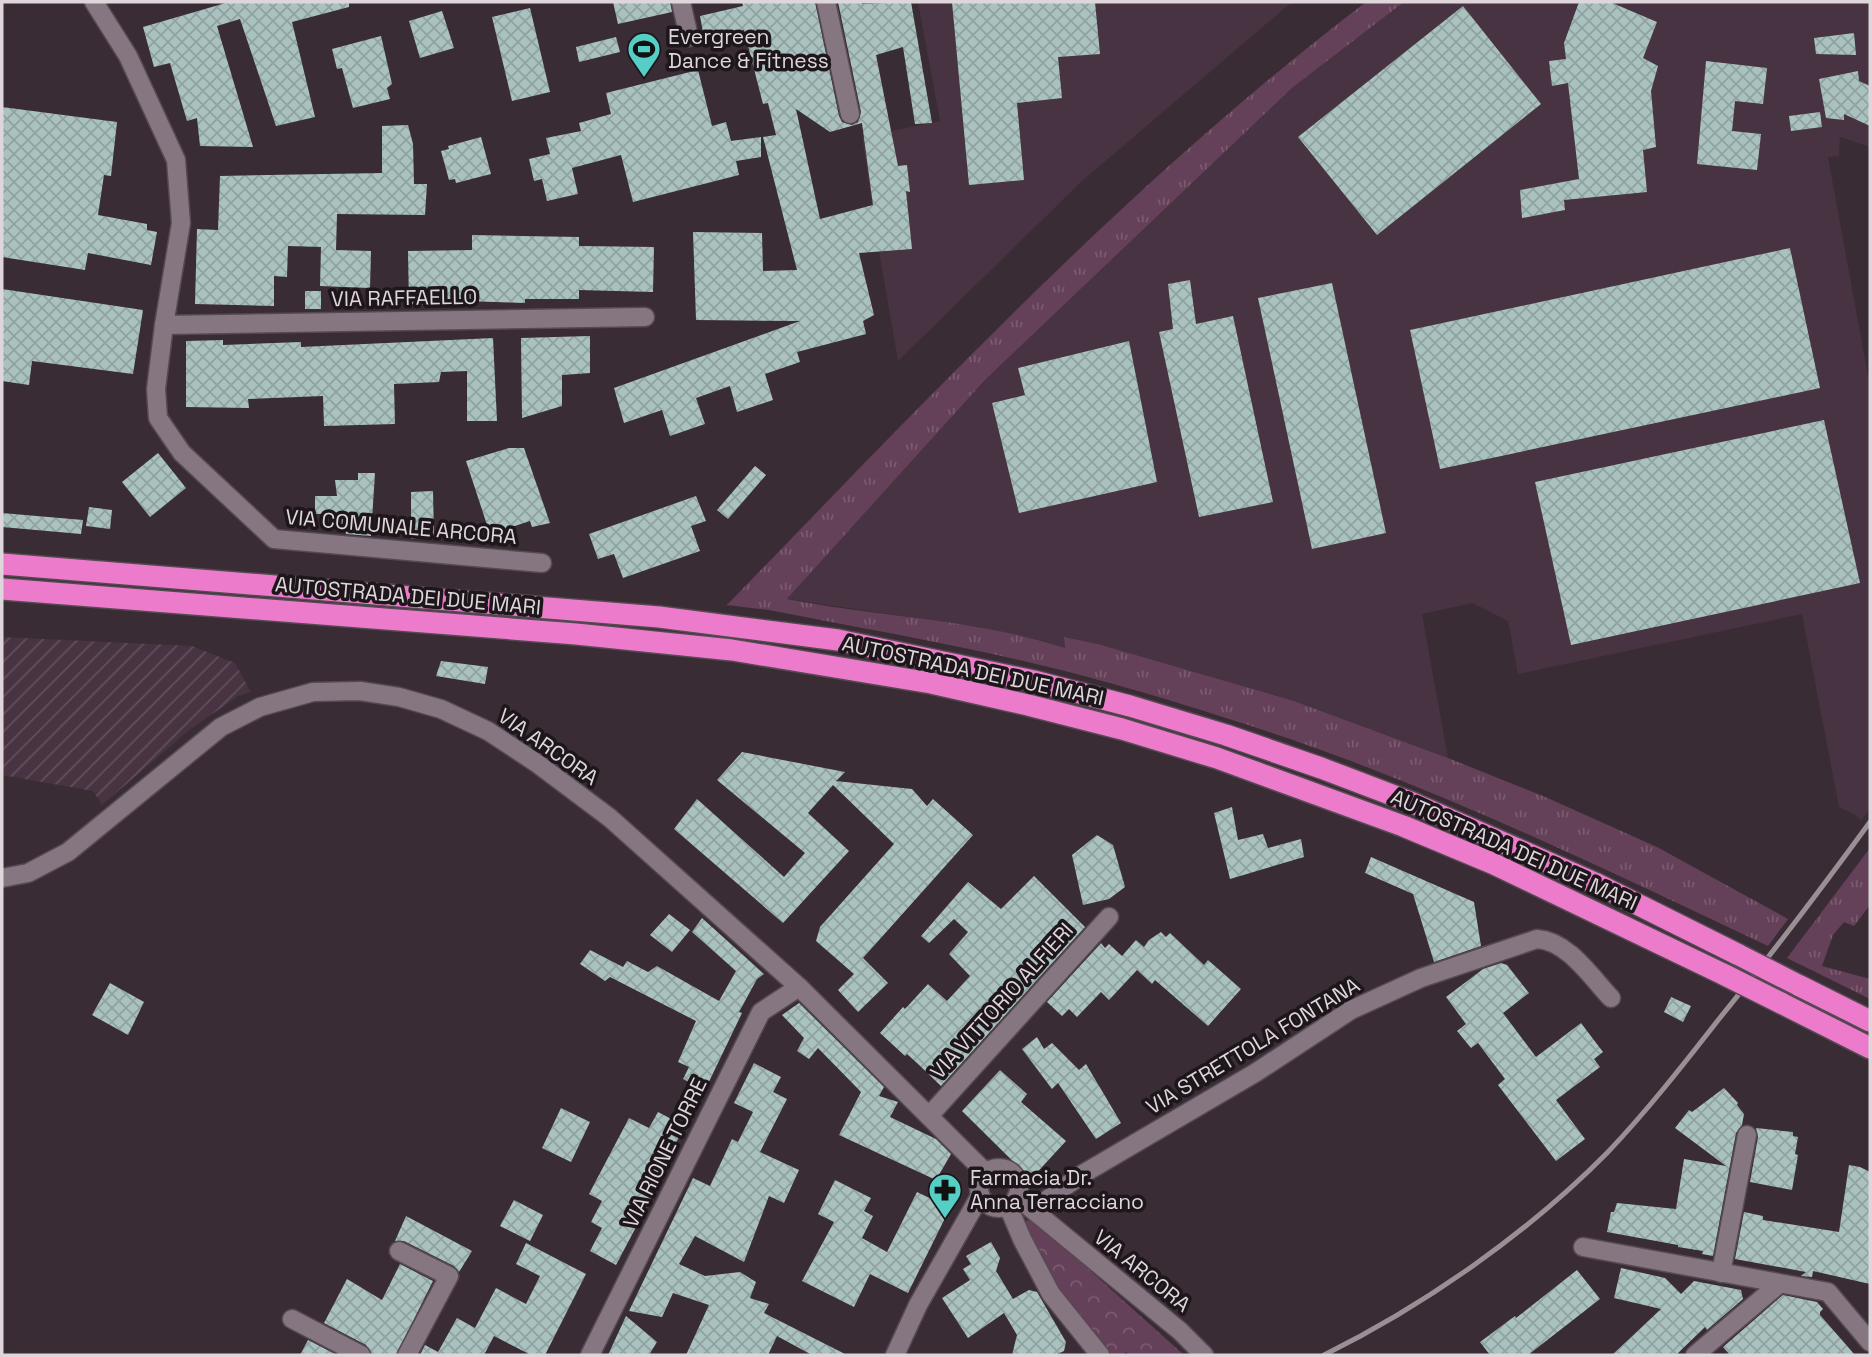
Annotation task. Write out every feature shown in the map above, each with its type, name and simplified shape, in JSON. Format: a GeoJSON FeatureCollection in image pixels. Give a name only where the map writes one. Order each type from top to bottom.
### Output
{"type":"FeatureCollection","features":[{"type":"Feature","properties":{"kind":"highway","name":"AUTOSTRADA DEI DUE MARI"},"geometry":{"type":"LineString","coordinates":[[2,564],[659,617],[838,640],[1034,681],[1226,735],[1390,794],[1595,883],[1870,1021]]}},
{"type":"Feature","properties":{"kind":"highway","name":"AUTOSTRADA DEI DUE MARI"},"geometry":{"type":"LineString","coordinates":[[2,589],[641,639],[732,650],[907,678],[1016,702],[1122,729],[1217,758],[1404,826],[1494,864],[1870,1048]]}},
{"type":"Feature","properties":{"kind":"street","name":"VIA COMUNALE ARCORA"},"geometry":{"type":"LineString","coordinates":[[94,2],[128,56],[176,160],[181,223],[156,390],[158,418],[182,453],[274,540],[542,563]]}},
{"type":"Feature","properties":{"kind":"street"},"geometry":{"type":"LineString","coordinates":[[681,2],[689,37]]}},
{"type":"Feature","properties":{"kind":"street"},"geometry":{"type":"LineString","coordinates":[[826,2],[850,114]]}},
{"type":"Feature","properties":{"kind":"street","name":"VIA RAFFAELLO"},"geometry":{"type":"LineString","coordinates":[[164,325],[645,317]]}},
{"type":"Feature","properties":{"kind":"street","name":"VIA ARCORA"},"geometry":{"type":"LineString","coordinates":[[2,878],[28,873],[68,852],[220,727],[260,707],[313,692],[360,691],[399,697],[441,709],[488,730],[610,818],[799,986],[986,1173],[999,1168],[1011,1172],[1019,1184],[1013,1201],[1002,1208],[989,1206],[980,1196]]}},
{"type":"Feature","properties":{"kind":"street","name":"VIA VITTORIO ALFIERI"},"geometry":{"type":"LineString","coordinates":[[929,1116],[1109,917]]}},
{"type":"Feature","properties":{"kind":"street","name":"VIA STRETTOLA FONTANA"},"geometry":{"type":"LineString","coordinates":[[1033,1210],[1081,1175],[1255,1073],[1351,1010],[1420,978],[1537,939],[1547,940],[1558,944],[1568,953],[1611,998]]}},
{"type":"Feature","properties":{"kind":"street","name":"VIA RIONE TORRE"},"geometry":{"type":"LineString","coordinates":[[590,1355],[761,1012],[799,986]]}},
{"type":"Feature","properties":{"kind":"street"},"geometry":{"type":"LineString","coordinates":[[1721,1273],[1747,1135]]}},
{"type":"Feature","properties":{"kind":"street"},"geometry":{"type":"LineString","coordinates":[[895,1355],[918,1305],[980,1196],[979,1184],[986,1173]]}},
{"type":"Feature","properties":{"kind":"street"},"geometry":{"type":"LineString","coordinates":[[1013,1201],[1022,1238],[1051,1294],[1100,1355]]}},
{"type":"Feature","properties":{"kind":"street","name":"VIA ARCORA"},"geometry":{"type":"LineString","coordinates":[[1013,1201],[1033,1210],[1180,1331],[1204,1355]]}},
{"type":"Feature","properties":{"kind":"street"},"geometry":{"type":"LineString","coordinates":[[1583,1247],[1828,1292],[1870,1342]]}},
{"type":"Feature","properties":{"kind":"street"},"geometry":{"type":"LineString","coordinates":[[400,1251],[450,1276],[407,1355]]}},
{"type":"Feature","properties":{"kind":"street"},"geometry":{"type":"LineString","coordinates":[[1695,1355],[1779,1284]]}},
{"type":"Feature","properties":{"kind":"street"},"geometry":{"type":"LineString","coordinates":[[292,1318],[361,1355]]}},
{"type":"Feature","properties":{"kind":"shaded area"},"geometry":{"type":"Polygon","coordinates":[[[918,2],[1292,2],[1082,181],[898,361],[862,137],[940,121],[918,2]]]}},
{"type":"Feature","properties":{"kind":"shaded area"},"geometry":{"type":"Polygon","coordinates":[[[1404,2],[1870,2],[1870,147],[1840,137],[1839,156],[1828,157],[1870,387],[1870,808],[1861,821],[1839,807],[1802,614],[1518,674],[1508,621],[1473,603],[1422,614],[1448,758],[1294,701],[1098,644],[1064,637],[1065,648],[1044,641],[949,623],[787,599],[985,380],[1292,88],[1404,2]]]}},
{"type":"Feature","properties":{"kind":"shaded area"},"geometry":{"type":"Polygon","coordinates":[[[2,637],[192,646],[235,663],[251,692],[238,696],[188,731],[102,805],[93,791],[2,775],[2,637]]]}},
{"type":"Feature","properties":{"kind":"green space"},"geometry":{"type":"Polygon","coordinates":[[[1366,2],[1404,2],[1292,88],[985,380],[787,599],[962,624],[1065,648],[1064,637],[1098,644],[1294,701],[1543,796],[1657,847],[1788,919],[1768,946],[1435,794],[1299,742],[1229,719],[1112,683],[1006,657],[769,610],[727,605],[957,369],[1115,215],[1280,70],[1366,2]]]}},
{"type":"Feature","properties":{"kind":"green space"},"geometry":{"type":"Polygon","coordinates":[[[1870,848],[1870,905],[1854,926],[1844,922],[1833,935],[1822,966],[1870,979],[1870,999],[1787,958],[1870,848]]]}},
{"type":"Feature","properties":{"kind":"green space"},"geometry":{"type":"Polygon","coordinates":[[[1035,1217],[1064,1247],[1184,1355],[1130,1355],[1126,1352],[1123,1355],[1106,1355],[1059,1293],[1025,1227],[1026,1221],[1035,1217]]]}},
{"type":"Feature","properties":{"kind":"building"},"geometry":{"type":"Polygon","coordinates":[[[229,2],[349,2],[349,7],[292,22],[315,117],[276,126],[240,19],[217,26],[253,147],[200,146],[197,118],[187,121],[170,63],[154,67],[143,27],[229,2]]]}},
{"type":"Feature","properties":{"kind":"building"},"geometry":{"type":"Polygon","coordinates":[[[613,2],[670,2],[672,12],[618,24],[613,2]]]}},
{"type":"Feature","properties":{"kind":"building"},"geometry":{"type":"Polygon","coordinates":[[[742,2],[815,2],[839,116],[842,122],[852,125],[858,122],[861,112],[838,2],[911,2],[932,123],[915,124],[903,47],[876,55],[898,166],[907,165],[910,192],[906,191],[912,249],[859,253],[874,315],[863,321],[866,334],[797,352],[800,362],[765,374],[773,400],[737,412],[730,386],[696,398],[705,424],[670,436],[662,410],[624,423],[614,388],[800,321],[696,320],[693,232],[762,233],[763,271],[797,270],[763,137],[776,135],[768,103],[763,104],[744,30],[714,37],[713,30],[703,32],[700,16],[743,6],[742,2]],[[796,109],[820,219],[873,205],[862,123],[830,132],[796,109]]]}},
{"type":"Feature","properties":{"kind":"building"},"geometry":{"type":"Polygon","coordinates":[[[952,2],[1095,2],[1100,54],[1058,57],[1062,98],[1017,103],[1024,180],[969,185],[952,2]]]}},
{"type":"Feature","properties":{"kind":"building"},"geometry":{"type":"Polygon","coordinates":[[[1579,2],[1610,2],[1657,22],[1643,58],[1658,66],[1651,91],[1656,147],[1643,150],[1647,192],[1564,200],[1565,210],[1522,218],[1520,190],[1579,179],[1568,83],[1552,86],[1549,61],[1566,59],[1564,43],[1579,2]]]}},
{"type":"Feature","properties":{"kind":"building"},"geometry":{"type":"Polygon","coordinates":[[[1463,6],[1541,104],[1377,235],[1298,137],[1463,6]]]}},
{"type":"Feature","properties":{"kind":"building"},"geometry":{"type":"Polygon","coordinates":[[[530,8],[550,92],[512,101],[492,17],[530,8]]]}},
{"type":"Feature","properties":{"kind":"building"},"geometry":{"type":"Polygon","coordinates":[[[442,11],[454,48],[420,58],[409,21],[442,11]]]}},
{"type":"Feature","properties":{"kind":"building"},"geometry":{"type":"Polygon","coordinates":[[[1854,33],[1856,55],[1816,54],[1814,38],[1854,33]]]}},
{"type":"Feature","properties":{"kind":"building"},"geometry":{"type":"Polygon","coordinates":[[[381,36],[392,84],[387,88],[390,99],[353,108],[342,68],[337,69],[332,49],[381,36]]]}},
{"type":"Feature","properties":{"kind":"building"},"geometry":{"type":"Polygon","coordinates":[[[616,37],[620,52],[579,62],[576,47],[616,37]]]}},
{"type":"Feature","properties":{"kind":"building"},"geometry":{"type":"Polygon","coordinates":[[[1706,61],[1767,68],[1763,104],[1735,101],[1732,131],[1761,134],[1757,170],[1697,164],[1706,61]]]}},
{"type":"Feature","properties":{"kind":"building"},"geometry":{"type":"Polygon","coordinates":[[[698,70],[712,126],[726,122],[731,141],[761,137],[761,157],[736,161],[739,175],[633,202],[621,155],[572,168],[578,194],[547,201],[542,179],[534,181],[529,159],[550,154],[546,138],[581,131],[579,123],[611,114],[606,93],[698,70]]]}},
{"type":"Feature","properties":{"kind":"building"},"geometry":{"type":"Polygon","coordinates":[[[1858,71],[1859,81],[1870,86],[1870,126],[1844,114],[1844,120],[1826,118],[1819,79],[1858,71]]]}},
{"type":"Feature","properties":{"kind":"building"},"geometry":{"type":"Polygon","coordinates":[[[2,107],[117,122],[111,176],[104,175],[98,215],[147,224],[147,230],[157,232],[151,265],[88,253],[85,270],[2,257],[2,107]]]}},
{"type":"Feature","properties":{"kind":"building"},"geometry":{"type":"Polygon","coordinates":[[[1820,112],[1822,127],[1791,131],[1789,116],[1820,112]]]}},
{"type":"Feature","properties":{"kind":"building"},"geometry":{"type":"Polygon","coordinates":[[[408,125],[413,144],[414,184],[427,184],[425,215],[337,214],[336,250],[371,251],[370,288],[320,286],[321,247],[288,246],[287,277],[274,276],[274,306],[195,304],[197,229],[218,230],[220,176],[382,173],[382,126],[408,125]]]}},
{"type":"Feature","properties":{"kind":"building"},"geometry":{"type":"Polygon","coordinates":[[[481,137],[491,174],[456,183],[455,179],[449,180],[441,151],[449,149],[448,146],[481,137]]]}},
{"type":"Feature","properties":{"kind":"building"},"geometry":{"type":"Polygon","coordinates":[[[472,235],[579,237],[579,246],[654,247],[653,292],[579,290],[579,299],[525,299],[525,303],[464,301],[464,307],[409,304],[408,251],[472,250],[472,235]]]}},
{"type":"Feature","properties":{"kind":"building"},"geometry":{"type":"Polygon","coordinates":[[[1790,248],[1820,388],[1440,469],[1410,330],[1790,248]]]}},
{"type":"Feature","properties":{"kind":"building"},"geometry":{"type":"Polygon","coordinates":[[[1190,280],[1196,324],[1233,316],[1273,502],[1199,517],[1159,332],[1173,329],[1168,284],[1190,280]]]}},
{"type":"Feature","properties":{"kind":"building"},"geometry":{"type":"Polygon","coordinates":[[[1332,283],[1386,533],[1312,549],[1258,298],[1332,283]]]}},
{"type":"Feature","properties":{"kind":"building"},"geometry":{"type":"Polygon","coordinates":[[[2,289],[143,310],[133,374],[32,361],[29,385],[2,381],[2,289]]]}},
{"type":"Feature","properties":{"kind":"building"},"geometry":{"type":"Polygon","coordinates":[[[305,291],[321,291],[321,309],[305,309],[305,291]]]}},
{"type":"Feature","properties":{"kind":"building"},"geometry":{"type":"Polygon","coordinates":[[[590,336],[590,373],[562,375],[562,406],[522,418],[521,338],[590,336]]]}},
{"type":"Feature","properties":{"kind":"building"},"geometry":{"type":"Polygon","coordinates":[[[493,338],[497,421],[467,421],[467,371],[441,372],[439,382],[394,384],[395,424],[324,426],[323,396],[248,399],[249,408],[186,407],[186,341],[223,340],[223,345],[301,342],[301,347],[493,338]]]}},
{"type":"Feature","properties":{"kind":"building"},"geometry":{"type":"Polygon","coordinates":[[[1129,341],[1157,482],[1019,513],[992,403],[1025,395],[1018,368],[1129,341]]]}},
{"type":"Feature","properties":{"kind":"building"},"geometry":{"type":"Polygon","coordinates":[[[1824,420],[1860,583],[1571,645],[1535,482],[1824,420]]]}},
{"type":"Feature","properties":{"kind":"building"},"geometry":{"type":"Polygon","coordinates":[[[509,448],[524,448],[550,523],[532,527],[530,521],[490,534],[466,461],[509,448]]]}},
{"type":"Feature","properties":{"kind":"building"},"geometry":{"type":"Polygon","coordinates":[[[158,453],[186,488],[150,517],[122,482],[158,453]]]}},
{"type":"Feature","properties":{"kind":"building"},"geometry":{"type":"Polygon","coordinates":[[[755,466],[766,475],[728,519],[717,510],[755,466]]]}},
{"type":"Feature","properties":{"kind":"building"},"geometry":{"type":"Polygon","coordinates":[[[358,473],[375,473],[371,536],[346,534],[345,527],[336,527],[337,514],[315,514],[315,496],[337,496],[335,480],[358,480],[358,473]]]}},
{"type":"Feature","properties":{"kind":"building"},"geometry":{"type":"Polygon","coordinates":[[[433,491],[434,537],[411,539],[411,492],[433,491]]]}},
{"type":"Feature","properties":{"kind":"building"},"geometry":{"type":"Polygon","coordinates":[[[696,496],[706,521],[691,526],[700,551],[623,578],[614,554],[598,559],[589,534],[696,496]]]}},
{"type":"Feature","properties":{"kind":"building"},"geometry":{"type":"Polygon","coordinates":[[[89,507],[112,510],[110,529],[86,526],[89,507]]]}},
{"type":"Feature","properties":{"kind":"building"},"geometry":{"type":"Polygon","coordinates":[[[2,513],[83,520],[81,534],[2,527],[2,513]]]}},
{"type":"Feature","properties":{"kind":"building"},"geometry":{"type":"Polygon","coordinates":[[[441,661],[488,667],[485,684],[436,676],[441,661]]]}},
{"type":"Feature","properties":{"kind":"building"},"geometry":{"type":"Polygon","coordinates":[[[742,752],[845,772],[836,781],[912,789],[927,806],[933,799],[973,835],[863,958],[888,983],[858,1012],[838,990],[854,974],[816,941],[820,927],[894,844],[833,785],[808,813],[849,851],[783,923],[674,829],[697,799],[784,877],[805,853],[717,780],[742,752]]]}},
{"type":"Feature","properties":{"kind":"building"},"geometry":{"type":"Polygon","coordinates":[[[1232,807],[1238,840],[1263,834],[1268,848],[1301,839],[1304,857],[1230,879],[1214,813],[1232,807]]]}},
{"type":"Feature","properties":{"kind":"building"},"geometry":{"type":"Polygon","coordinates":[[[1097,835],[1113,845],[1125,887],[1109,899],[1083,905],[1072,855],[1097,835]]]}},
{"type":"Feature","properties":{"kind":"building"},"geometry":{"type":"Polygon","coordinates":[[[1371,857],[1474,902],[1481,946],[1434,962],[1413,894],[1365,873],[1371,857]]]}},
{"type":"Feature","properties":{"kind":"building"},"geometry":{"type":"Polygon","coordinates":[[[1034,876],[1085,927],[941,1086],[880,1033],[928,984],[947,1001],[970,976],[949,954],[968,932],[954,919],[929,943],[921,936],[968,882],[1001,909],[1034,876]]]}},
{"type":"Feature","properties":{"kind":"building"},"geometry":{"type":"Polygon","coordinates":[[[669,914],[690,930],[672,952],[650,935],[669,914]]]}},
{"type":"Feature","properties":{"kind":"building"},"geometry":{"type":"Polygon","coordinates":[[[702,918],[764,974],[757,979],[739,1012],[742,1013],[705,1090],[683,1079],[689,1067],[678,1062],[696,1021],[610,977],[605,981],[580,964],[590,950],[623,967],[627,961],[648,972],[657,966],[719,1001],[736,971],[692,932],[702,918]]]}},
{"type":"Feature","properties":{"kind":"building"},"geometry":{"type":"Polygon","coordinates":[[[1161,932],[1166,937],[1170,933],[1204,965],[1208,960],[1241,989],[1208,1026],[1155,980],[1152,984],[1137,970],[1109,1000],[1101,992],[1077,1017],[1069,1009],[1062,1016],[1047,1002],[1101,943],[1105,948],[1109,944],[1122,956],[1136,940],[1144,947],[1161,932]]]}},
{"type":"Feature","properties":{"kind":"building"},"geometry":{"type":"Polygon","coordinates":[[[1501,963],[1507,965],[1529,993],[1503,1013],[1536,1057],[1581,1023],[1603,1052],[1594,1059],[1600,1067],[1556,1100],[1585,1139],[1556,1161],[1498,1085],[1505,1079],[1478,1043],[1471,1048],[1457,1031],[1466,1024],[1446,997],[1483,969],[1501,963]]]}},
{"type":"Feature","properties":{"kind":"building"},"geometry":{"type":"Polygon","coordinates":[[[110,983],[144,1002],[128,1035],[92,1015],[110,983]]]}},
{"type":"Feature","properties":{"kind":"building"},"geometry":{"type":"Polygon","coordinates":[[[1671,997],[1691,1006],[1683,1022],[1664,1012],[1671,997]]]}},
{"type":"Feature","properties":{"kind":"building"},"geometry":{"type":"Polygon","coordinates":[[[799,1003],[884,1087],[879,1096],[898,1102],[890,1117],[936,1139],[951,1154],[936,1180],[839,1135],[861,1092],[818,1048],[809,1059],[797,1051],[804,1038],[782,1015],[799,1003]]]}},
{"type":"Feature","properties":{"kind":"building"},"geometry":{"type":"Polygon","coordinates":[[[1037,1037],[1044,1049],[1052,1043],[1079,1070],[1086,1064],[1121,1123],[1096,1139],[1058,1083],[1052,1089],[1022,1049],[1037,1037]]]}},
{"type":"Feature","properties":{"kind":"building"},"geometry":{"type":"Polygon","coordinates":[[[754,1063],[781,1077],[773,1092],[787,1099],[760,1152],[799,1170],[784,1203],[769,1196],[744,1262],[695,1236],[679,1264],[705,1276],[740,1272],[756,1282],[750,1298],[769,1304],[764,1313],[847,1355],[812,1355],[777,1336],[768,1355],[686,1355],[709,1305],[673,1293],[662,1317],[629,1311],[693,1178],[710,1186],[732,1139],[738,1142],[753,1112],[734,1103],[754,1063]]]}},
{"type":"Feature","properties":{"kind":"building"},"geometry":{"type":"Polygon","coordinates":[[[1000,1070],[1027,1094],[1021,1102],[1066,1141],[1031,1179],[962,1111],[1000,1070]]]}},
{"type":"Feature","properties":{"kind":"building"},"geometry":{"type":"Polygon","coordinates":[[[1724,1088],[1744,1114],[1742,1125],[1736,1133],[1713,1256],[1678,1245],[1607,1232],[1611,1212],[1614,1212],[1617,1203],[1676,1209],[1684,1159],[1726,1166],[1675,1128],[1689,1110],[1692,1112],[1724,1088]]]}},
{"type":"Feature","properties":{"kind":"building"},"geometry":{"type":"Polygon","coordinates":[[[561,1108],[590,1122],[571,1162],[542,1148],[561,1108]]]}},
{"type":"Feature","properties":{"kind":"building"},"geometry":{"type":"Polygon","coordinates":[[[658,1112],[685,1126],[650,1191],[654,1193],[616,1265],[590,1251],[602,1228],[591,1222],[602,1201],[589,1194],[629,1118],[649,1128],[658,1112]]]}},
{"type":"Feature","properties":{"kind":"building"},"geometry":{"type":"Polygon","coordinates":[[[1756,1128],[1793,1132],[1793,1136],[1798,1137],[1792,1190],[1750,1182],[1758,1137],[1756,1128]]]}},
{"type":"Feature","properties":{"kind":"building"},"geometry":{"type":"Polygon","coordinates":[[[1849,1165],[1870,1172],[1870,1284],[1813,1271],[1812,1277],[1801,1276],[1806,1272],[1735,1259],[1744,1212],[1763,1216],[1763,1220],[1839,1232],[1849,1165]]]}},
{"type":"Feature","properties":{"kind":"building"},"geometry":{"type":"Polygon","coordinates":[[[835,1180],[871,1198],[864,1211],[873,1216],[862,1238],[887,1252],[917,1192],[950,1208],[908,1293],[870,1274],[854,1307],[802,1281],[834,1222],[818,1214],[835,1180]]]}},
{"type":"Feature","properties":{"kind":"building"},"geometry":{"type":"Polygon","coordinates":[[[514,1200],[543,1215],[530,1241],[500,1226],[514,1200]]]}},
{"type":"Feature","properties":{"kind":"building"},"geometry":{"type":"Polygon","coordinates":[[[406,1216],[472,1251],[459,1272],[454,1266],[404,1241],[395,1241],[406,1216]]]}},
{"type":"Feature","properties":{"kind":"building"},"geometry":{"type":"Polygon","coordinates":[[[991,1242],[1000,1258],[996,1271],[1013,1299],[1029,1290],[1037,1292],[1066,1342],[1064,1351],[1055,1355],[1012,1355],[1017,1335],[1004,1313],[968,1338],[942,1298],[970,1280],[963,1269],[971,1264],[966,1256],[991,1242]]]}},
{"type":"Feature","properties":{"kind":"building"},"geometry":{"type":"Polygon","coordinates":[[[526,1243],[586,1274],[545,1355],[531,1355],[494,1336],[484,1355],[420,1355],[425,1345],[438,1352],[457,1318],[475,1328],[496,1288],[526,1304],[540,1276],[516,1264],[526,1243]]]}},
{"type":"Feature","properties":{"kind":"building"},"geometry":{"type":"Polygon","coordinates":[[[400,1264],[433,1281],[396,1355],[372,1355],[366,1345],[324,1323],[347,1279],[382,1300],[400,1264]]]}},
{"type":"Feature","properties":{"kind":"building"},"geometry":{"type":"Polygon","coordinates":[[[1621,1268],[1665,1278],[1681,1294],[1694,1281],[1741,1290],[1743,1299],[1707,1330],[1705,1327],[1676,1355],[1612,1355],[1661,1309],[1614,1298],[1621,1268]]]}},
{"type":"Feature","properties":{"kind":"building"},"geometry":{"type":"Polygon","coordinates":[[[1577,1270],[1600,1299],[1528,1355],[1490,1355],[1480,1342],[1515,1316],[1516,1318],[1577,1270]]]}},
{"type":"Feature","properties":{"kind":"building"},"geometry":{"type":"Polygon","coordinates":[[[1783,1295],[1817,1302],[1823,1309],[1820,1315],[1855,1355],[1730,1355],[1723,1347],[1783,1295]]]}},
{"type":"Feature","properties":{"kind":"building"},"geometry":{"type":"Polygon","coordinates":[[[626,1316],[657,1342],[649,1355],[608,1355],[626,1316]]]}},
{"type":"Feature","properties":{"kind":"building"},"geometry":{"type":"Polygon","coordinates":[[[308,1340],[337,1355],[300,1355],[308,1340]]]}},
{"type":"Feature","properties":{"kind":"railway"},"geometry":{"type":"LineString","coordinates":[[1324,1355],[1400,1314],[1474,1265],[1544,1211],[1607,1153],[1692,1053],[1796,922],[1870,822]]}},
{"type":"Feature","properties":{"kind":"place","name":"Evergreen Dance & Fitness"},"geometry":{"type":"Point","coordinates":[644,79]}},
{"type":"Feature","properties":{"kind":"place","name":"Farmacia Dr. Anna Terracciano"},"geometry":{"type":"Point","coordinates":[945,1220]}}]}
